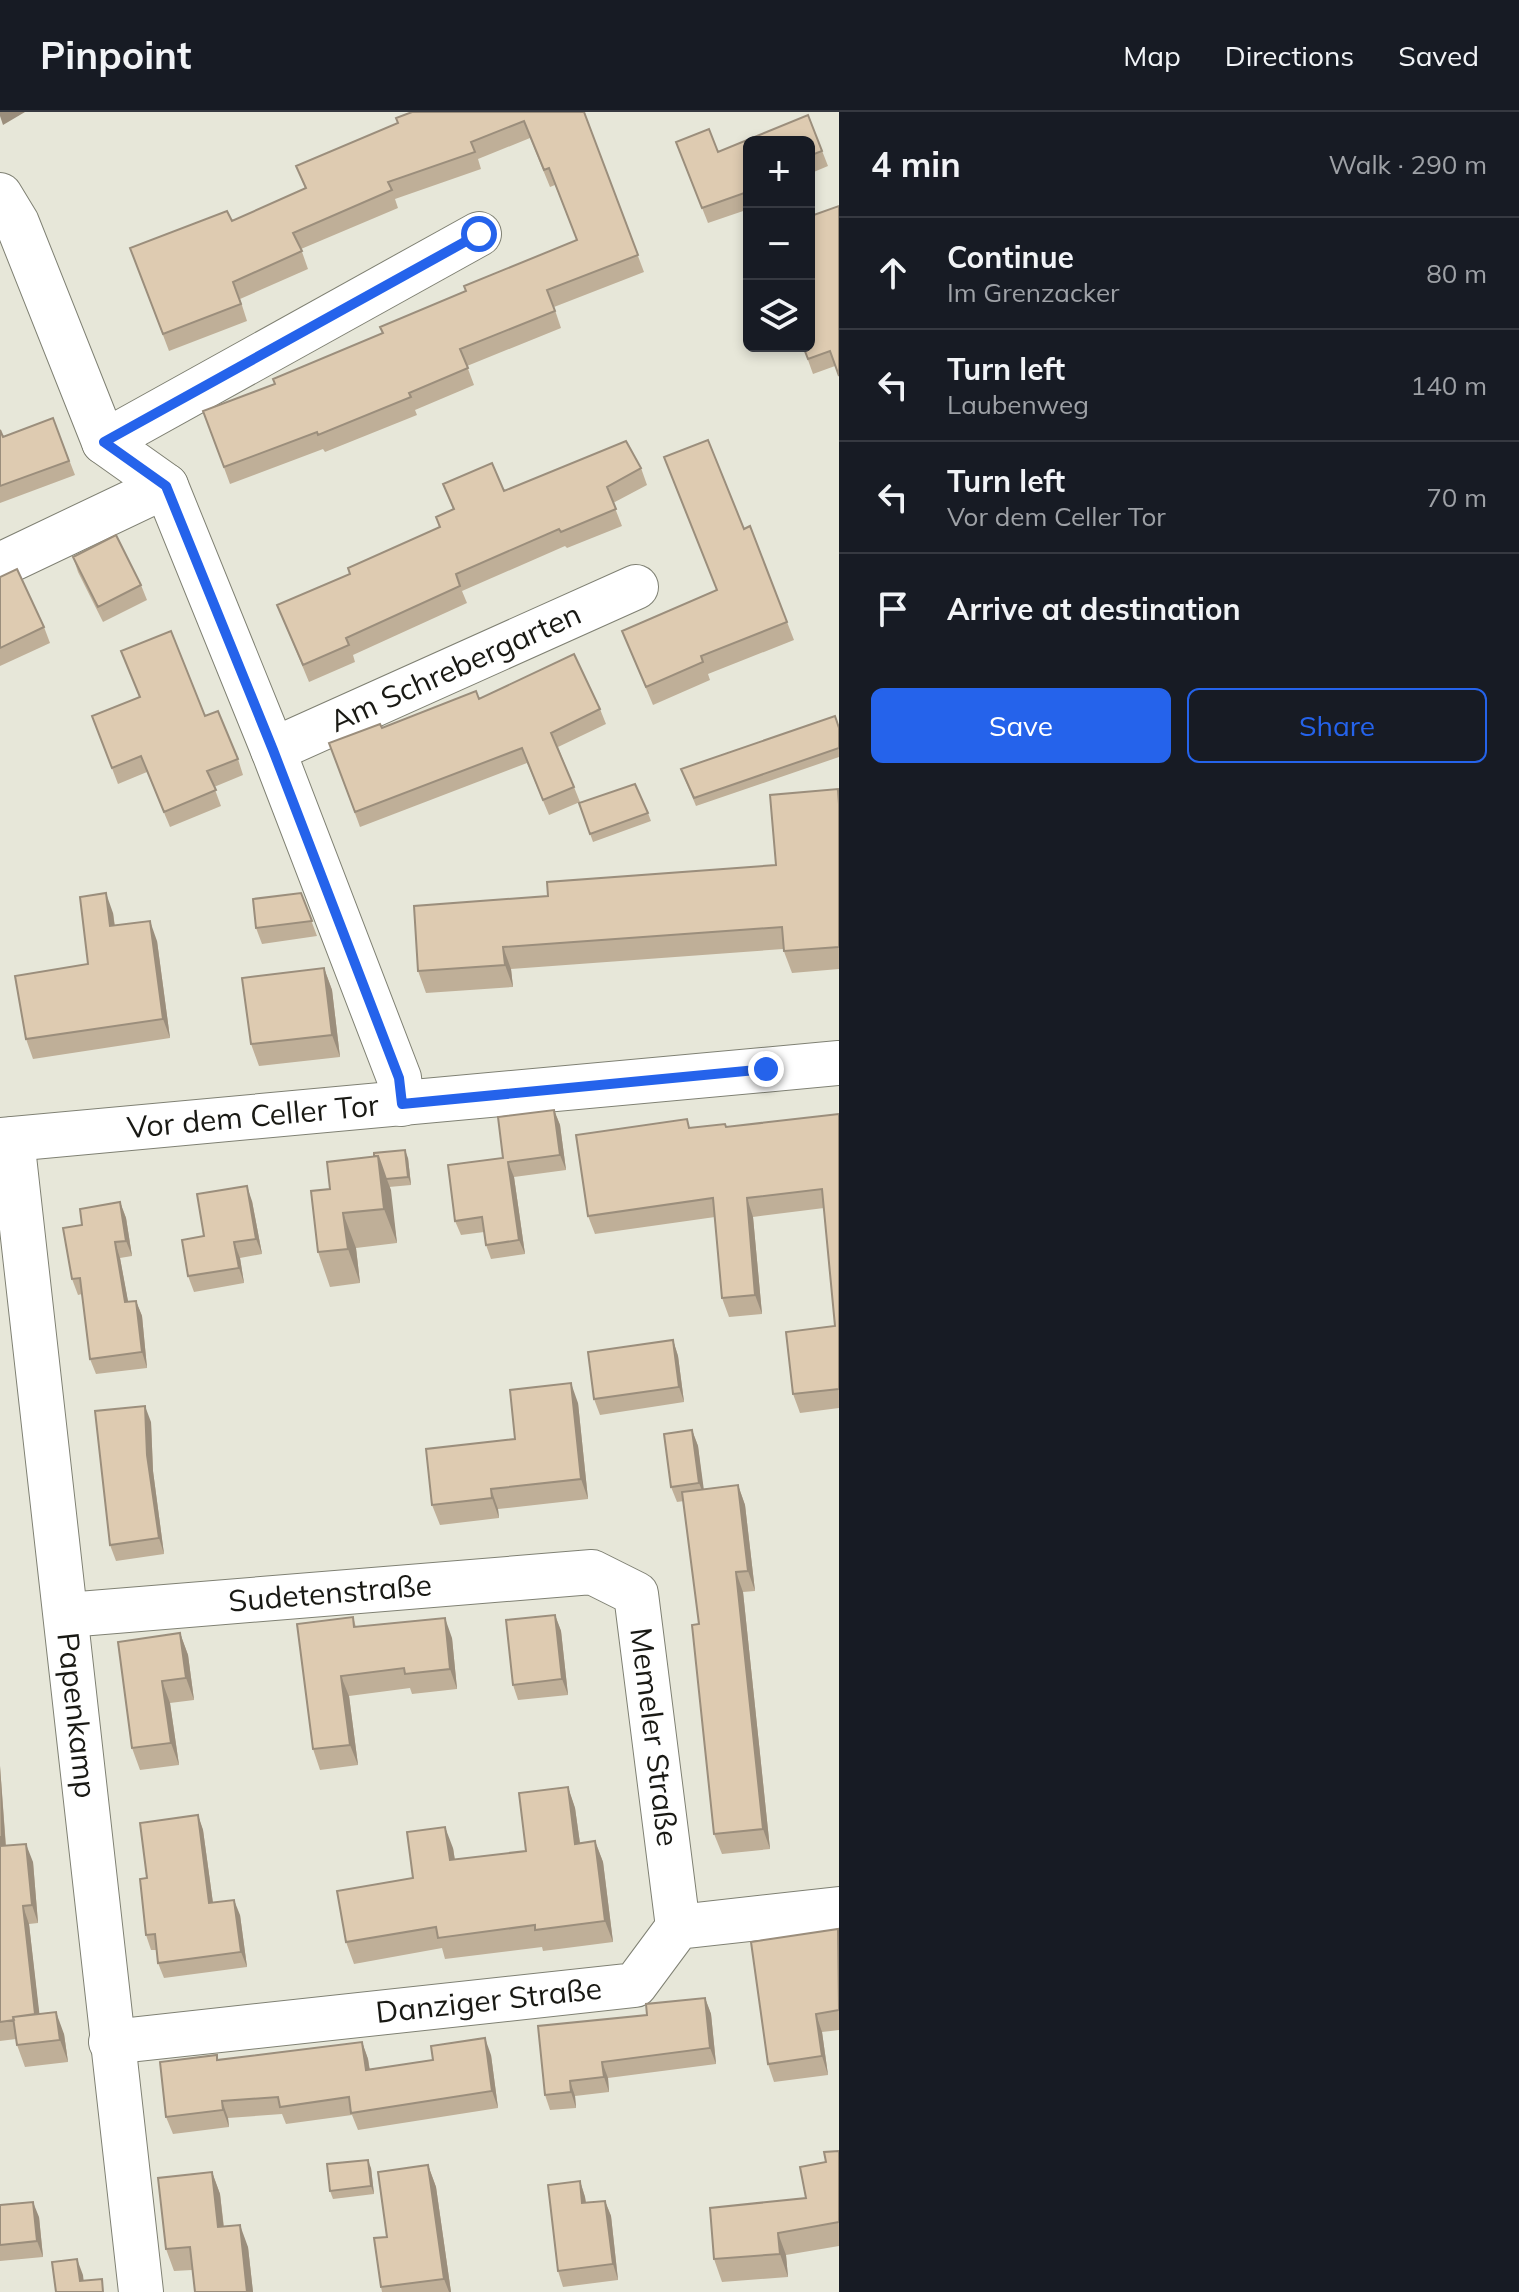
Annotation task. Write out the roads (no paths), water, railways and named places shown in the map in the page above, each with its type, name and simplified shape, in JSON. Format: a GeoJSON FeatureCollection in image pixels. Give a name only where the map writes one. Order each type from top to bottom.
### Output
{"type":"FeatureCollection","features":[{"type":"Feature","properties":{"kind":"street"},"geometry":{"type":"LineString","coordinates":[[0,195],[17,223],[104,442],[166,486],[273,750],[399,1078],[402,1104]]}},
{"type":"Feature","properties":{"kind":"street"},"geometry":{"type":"LineString","coordinates":[[104,442],[479,234]]}},
{"type":"Feature","properties":{"kind":"street"},"geometry":{"type":"LineString","coordinates":[[0,565],[166,486]]}},
{"type":"Feature","properties":{"kind":"street","name":"Am Schrebergarten"},"geometry":{"type":"LineString","coordinates":[[273,750],[636,587]]}},
{"type":"Feature","properties":{"kind":"street","name":"Vor dem Celler Tor"},"geometry":{"type":"LineString","coordinates":[[6,1140],[839,1063]]}},
{"type":"Feature","properties":{"kind":"street","name":"Papenkamp"},"geometry":{"type":"LineString","coordinates":[[6,1140],[67,1615],[111,2042],[141,2292]]}},
{"type":"Feature","properties":{"kind":"street","name":"Sudetenstraße"},"geometry":{"type":"LineString","coordinates":[[67,1615],[592,1572]]}},
{"type":"Feature","properties":{"kind":"street","name":"Memeler Straße"},"geometry":{"type":"LineString","coordinates":[[592,1572],[636,1594],[678,1927]]}},
{"type":"Feature","properties":{"kind":"street"},"geometry":{"type":"LineString","coordinates":[[678,1927],[839,1909]]}},
{"type":"Feature","properties":{"kind":"street","name":"Danziger Straße"},"geometry":{"type":"LineString","coordinates":[[111,2042],[635,1985],[678,1927]]}}]}
